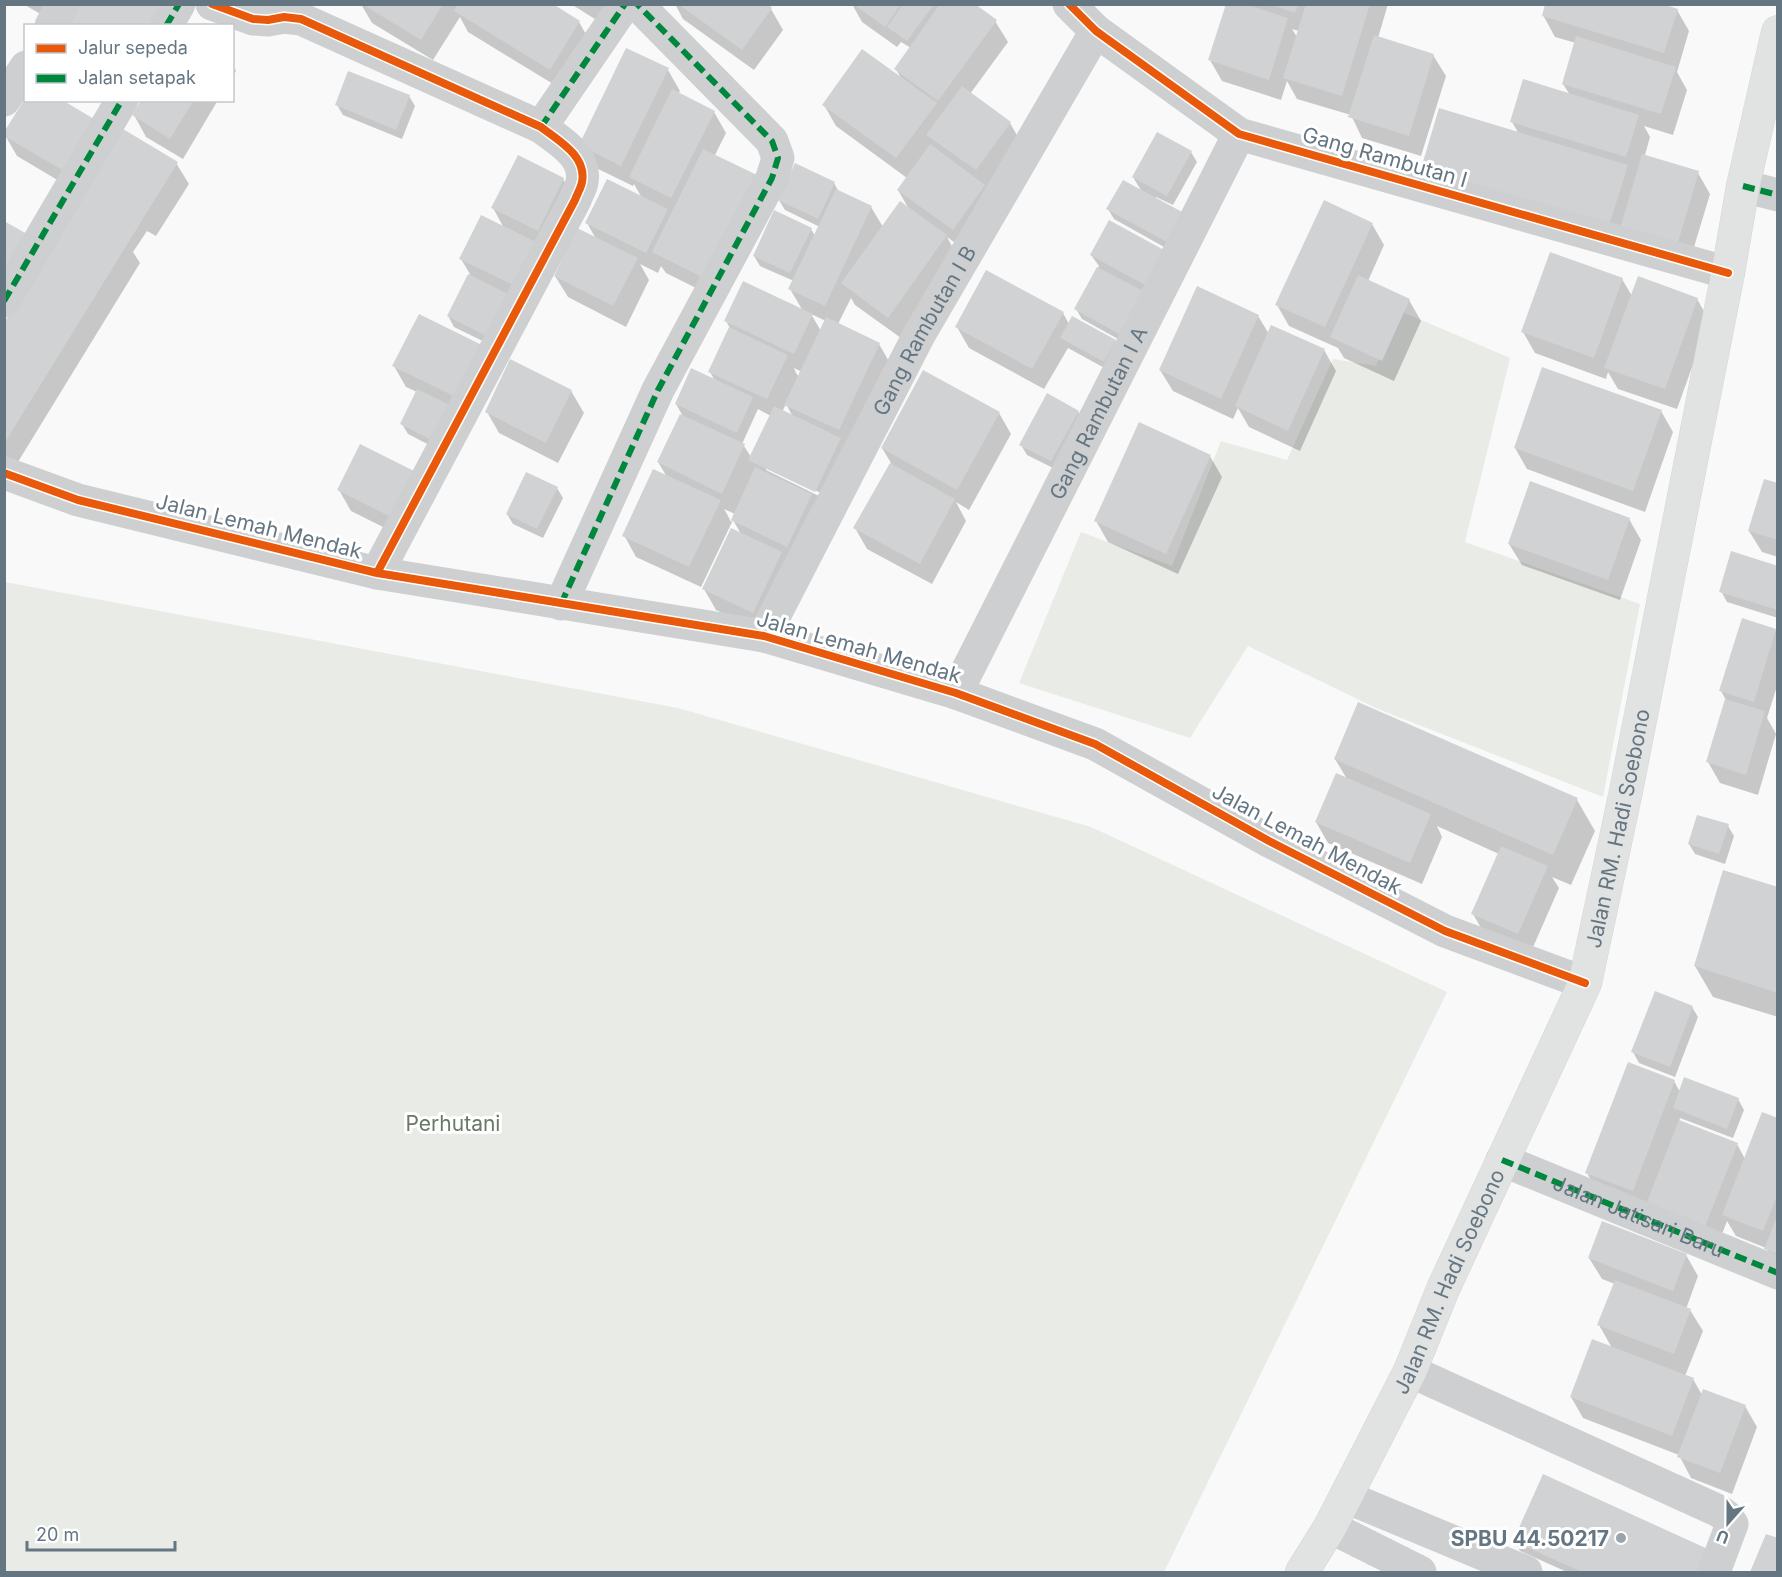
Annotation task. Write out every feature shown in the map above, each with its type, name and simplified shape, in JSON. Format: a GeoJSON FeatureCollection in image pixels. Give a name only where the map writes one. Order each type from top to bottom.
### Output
{"type":"FeatureCollection","features":[{"type":"Feature","properties":{"kind":"main road","name":"Jalan RM. Hadi Soebono"},"geometry":{"type":"LineString","coordinates":[[1302,1572],[1330,1527],[1410,1371],[1443,1289],[1585,983],[1626,791],[1743,186],[1778,32]]}},
{"type":"Feature","properties":{"kind":"street"},"geometry":{"type":"LineString","coordinates":[[52,24],[63,4]]}},
{"type":"Feature","properties":{"kind":"street"},"geometry":{"type":"LineString","coordinates":[[167,24],[179,4]]}},
{"type":"Feature","properties":{"kind":"street"},"geometry":{"type":"LineString","coordinates":[[212,4],[253,19],[268,20],[284,17],[301,19],[541,127],[567,147],[581,162],[582,181],[575,200],[377,573]]}},
{"type":"Feature","properties":{"kind":"street"},"geometry":{"type":"LineString","coordinates":[[541,127],[625,4]]}},
{"type":"Feature","properties":{"kind":"street"},"geometry":{"type":"LineString","coordinates":[[561,604],[658,390],[772,178],[778,158],[772,141],[637,4]]}},
{"type":"Feature","properties":{"kind":"street","name":"Gang Rambutan I"},"geometry":{"type":"LineString","coordinates":[[1069,4],[1096,31],[1239,134],[1728,273]]}},
{"type":"Feature","properties":{"kind":"street","name":"Gang Rambutan I B"},"geometry":{"type":"LineString","coordinates":[[764,636],[919,335],[1096,31]]}},
{"type":"Feature","properties":{"kind":"street"},"geometry":{"type":"LineString","coordinates":[[4,100],[24,69]]}},
{"type":"Feature","properties":{"kind":"street"},"geometry":{"type":"LineString","coordinates":[[4,301],[117,102]]}},
{"type":"Feature","properties":{"kind":"street","name":"Gang Rambutan I A"},"geometry":{"type":"LineString","coordinates":[[956,693],[1239,134]]}},
{"type":"Feature","properties":{"kind":"street"},"geometry":{"type":"LineString","coordinates":[[1743,186],[1778,195]]}},
{"type":"Feature","properties":{"kind":"street","name":"Jalan Lemah Mendak"},"geometry":{"type":"LineString","coordinates":[[4,473],[78,500],[377,573],[764,636],[956,693],[1095,744],[1269,841],[1445,931],[1585,983]]}},
{"type":"Feature","properties":{"kind":"street","name":"Jalan Jatisari Baru"},"geometry":{"type":"LineString","coordinates":[[1502,1160],[1778,1274]]}},
{"type":"Feature","properties":{"kind":"street"},"geometry":{"type":"LineString","coordinates":[[1410,1371],[1719,1511],[1732,1524],[1714,1572]]}},
{"type":"Feature","properties":{"kind":"street"},"geometry":{"type":"LineString","coordinates":[[1346,1497],[1526,1572]]}},
{"type":"Feature","properties":{"kind":"street"},"geometry":{"type":"LineString","coordinates":[[1330,1527],[1420,1572]]}},
{"type":"Feature","properties":{"kind":"green space"},"geometry":{"type":"Polygon","coordinates":[[[1398,310],[1510,358],[1465,542],[1640,604],[1603,797],[1378,709],[1248,646],[1190,738],[1019,683],[1081,532],[1172,566],[1221,441],[1287,460],[1333,359],[1376,366],[1398,310]]]}},
{"type":"Feature","properties":{"kind":"green space","name":"Perhutani"},"geometry":{"type":"Polygon","coordinates":[[[5,582],[678,708],[1091,827],[1447,992],[1164,1572],[5,1572],[5,582]]]}},
{"type":"Feature","properties":{"kind":"building"},"geometry":{"type":"Polygon","coordinates":[[[79,4],[160,4],[149,24],[68,23],[79,4]]]}},
{"type":"Feature","properties":{"kind":"building"},"geometry":{"type":"Polygon","coordinates":[[[362,4],[443,4],[421,40],[362,4]]]}},
{"type":"Feature","properties":{"kind":"building"},"geometry":{"type":"Polygon","coordinates":[[[458,4],[553,4],[580,21],[550,70],[454,11],[458,4]]]}},
{"type":"Feature","properties":{"kind":"building"},"geometry":{"type":"Polygon","coordinates":[[[678,4],[768,4],[772,8],[742,50],[678,4]]]}},
{"type":"Feature","properties":{"kind":"building"},"geometry":{"type":"Polygon","coordinates":[[[853,4],[901,4],[885,27],[853,4]]]}},
{"type":"Feature","properties":{"kind":"building"},"geometry":{"type":"Polygon","coordinates":[[[903,4],[934,4],[907,41],[887,27],[903,4]]]}},
{"type":"Feature","properties":{"kind":"building"},"geometry":{"type":"Polygon","coordinates":[[[940,4],[975,4],[997,20],[938,101],[894,69],[940,4]]]}},
{"type":"Feature","properties":{"kind":"building"},"geometry":{"type":"Polygon","coordinates":[[[1226,4],[1245,4],[1288,18],[1269,80],[1208,60],[1226,4]]]}},
{"type":"Feature","properties":{"kind":"building"},"geometry":{"type":"Polygon","coordinates":[[[1270,4],[1298,4],[1295,13],[1270,4]]]}},
{"type":"Feature","properties":{"kind":"building"},"geometry":{"type":"Polygon","coordinates":[[[1306,4],[1370,4],[1342,96],[1283,78],[1306,4]]]}},
{"type":"Feature","properties":{"kind":"building"},"geometry":{"type":"Polygon","coordinates":[[[1545,4],[1663,4],[1678,9],[1664,53],[1542,16],[1545,4]]]}},
{"type":"Feature","properties":{"kind":"building"},"geometry":{"type":"Polygon","coordinates":[[[1374,35],[1434,54],[1409,136],[1348,117],[1374,35]]]}},
{"type":"Feature","properties":{"kind":"building"},"geometry":{"type":"Polygon","coordinates":[[[1576,36],[1676,67],[1661,114],[1562,84],[1576,36]]]}},
{"type":"Feature","properties":{"kind":"building"},"geometry":{"type":"Polygon","coordinates":[[[626,48],[669,68],[621,166],[579,145],[626,48]]]}},
{"type":"Feature","properties":{"kind":"building"},"geometry":{"type":"Polygon","coordinates":[[[862,49],[937,103],[896,158],[822,105],[862,49]]]}},
{"type":"Feature","properties":{"kind":"building"},"geometry":{"type":"Polygon","coordinates":[[[348,71],[410,95],[396,130],[335,105],[348,71]]]}},
{"type":"Feature","properties":{"kind":"building"},"geometry":{"type":"Polygon","coordinates":[[[1523,79],[1639,115],[1626,157],[1510,122],[1523,79]]]}},
{"type":"Feature","properties":{"kind":"building"},"geometry":{"type":"Polygon","coordinates":[[[962,86],[1011,122],[976,170],[926,135],[962,86]]]}},
{"type":"Feature","properties":{"kind":"building"},"geometry":{"type":"Polygon","coordinates":[[[672,89],[715,111],[671,198],[629,177],[672,89]]]}},
{"type":"Feature","properties":{"kind":"building"},"geometry":{"type":"Polygon","coordinates":[[[24,100],[24,102],[65,102],[94,119],[64,171],[4,136],[4,132],[24,100]]]}},
{"type":"Feature","properties":{"kind":"building"},"geometry":{"type":"Polygon","coordinates":[[[140,102],[193,102],[170,139],[132,115],[140,102]]]}},
{"type":"Feature","properties":{"kind":"building"},"geometry":{"type":"Polygon","coordinates":[[[1439,108],[1628,165],[1608,229],[1420,172],[1439,108]]]}},
{"type":"Feature","properties":{"kind":"building"},"geometry":{"type":"Polygon","coordinates":[[[123,129],[178,162],[4,444],[4,323],[123,129]]]}},
{"type":"Feature","properties":{"kind":"building"},"geometry":{"type":"Polygon","coordinates":[[[1157,132],[1192,151],[1167,196],[1132,177],[1157,132]]]}},
{"type":"Feature","properties":{"kind":"building"},"geometry":{"type":"Polygon","coordinates":[[[930,144],[985,185],[953,230],[897,190],[930,144]]]}},
{"type":"Feature","properties":{"kind":"building"},"geometry":{"type":"Polygon","coordinates":[[[703,149],[757,175],[706,279],[652,252],[703,149]]]}},
{"type":"Feature","properties":{"kind":"building"},"geometry":{"type":"Polygon","coordinates":[[[1642,154],[1699,171],[1677,246],[1620,229],[1642,154]]]}},
{"type":"Feature","properties":{"kind":"building"},"geometry":{"type":"Polygon","coordinates":[[[518,155],[564,178],[538,231],[491,208],[518,155]]]}},
{"type":"Feature","properties":{"kind":"building"},"geometry":{"type":"Polygon","coordinates":[[[795,163],[835,182],[818,219],[778,200],[795,163]]]}},
{"type":"Feature","properties":{"kind":"building"},"geometry":{"type":"Polygon","coordinates":[[[607,179],[668,209],[646,253],[585,223],[607,179]]]}},
{"type":"Feature","properties":{"kind":"building"},"geometry":{"type":"Polygon","coordinates":[[[1123,180],[1184,213],[1167,242],[1106,209],[1123,180]]]}},
{"type":"Feature","properties":{"kind":"building"},"geometry":{"type":"Polygon","coordinates":[[[836,189],[872,206],[825,306],[788,289],[836,189]]]}},
{"type":"Feature","properties":{"kind":"building"},"geometry":{"type":"Polygon","coordinates":[[[1324,200],[1373,223],[1325,327],[1275,305],[1324,200]]]}},
{"type":"Feature","properties":{"kind":"building"},"geometry":{"type":"Polygon","coordinates":[[[900,201],[947,235],[888,318],[841,283],[900,201]]]}},
{"type":"Feature","properties":{"kind":"building"},"geometry":{"type":"Polygon","coordinates":[[[774,210],[812,228],[790,273],[753,256],[774,210]]]}},
{"type":"Feature","properties":{"kind":"building"},"geometry":{"type":"Polygon","coordinates":[[[481,215],[544,246],[522,289],[459,259],[481,215]]]}},
{"type":"Feature","properties":{"kind":"building"},"geometry":{"type":"Polygon","coordinates":[[[1109,220],[1164,250],[1145,285],[1090,255],[1109,220]]]}},
{"type":"Feature","properties":{"kind":"building"},"geometry":{"type":"Polygon","coordinates":[[[4,221],[27,234],[4,273],[4,221]]]}},
{"type":"Feature","properties":{"kind":"building"},"geometry":{"type":"Polygon","coordinates":[[[577,228],[638,258],[613,306],[554,276],[577,228]]]}},
{"type":"Feature","properties":{"kind":"building"},"geometry":{"type":"Polygon","coordinates":[[[1550,252],[1623,278],[1594,358],[1521,332],[1550,252]]]}},
{"type":"Feature","properties":{"kind":"building"},"geometry":{"type":"Polygon","coordinates":[[[1097,267],[1145,292],[1121,335],[1074,309],[1097,267]]]}},
{"type":"Feature","properties":{"kind":"building"},"geometry":{"type":"Polygon","coordinates":[[[986,270],[1064,312],[1032,369],[955,327],[986,270]]]}},
{"type":"Feature","properties":{"kind":"building"},"geometry":{"type":"Polygon","coordinates":[[[468,274],[516,298],[496,341],[447,316],[468,274]]]}},
{"type":"Feature","properties":{"kind":"building"},"geometry":{"type":"Polygon","coordinates":[[[1358,275],[1410,299],[1382,361],[1330,337],[1358,275]]]}},
{"type":"Feature","properties":{"kind":"building"},"geometry":{"type":"Polygon","coordinates":[[[1638,276],[1698,298],[1665,389],[1604,368],[1638,276]]]}},
{"type":"Feature","properties":{"kind":"building"},"geometry":{"type":"Polygon","coordinates":[[[743,281],[813,314],[794,354],[724,321],[743,281]]]}},
{"type":"Feature","properties":{"kind":"building"},"geometry":{"type":"Polygon","coordinates":[[[1197,286],[1259,315],[1221,399],[1159,370],[1197,286]]]}},
{"type":"Feature","properties":{"kind":"building"},"geometry":{"type":"Polygon","coordinates":[[[419,314],[486,347],[460,399],[392,366],[419,314]]]}},
{"type":"Feature","properties":{"kind":"building"},"geometry":{"type":"Polygon","coordinates":[[[1072,316],[1116,340],[1104,362],[1060,338],[1072,316]]]}},
{"type":"Feature","properties":{"kind":"building"},"geometry":{"type":"Polygon","coordinates":[[[826,317],[880,343],[839,430],[784,405],[826,317]]]}},
{"type":"Feature","properties":{"kind":"building"},"geometry":{"type":"Polygon","coordinates":[[[1271,325],[1325,349],[1288,431],[1235,406],[1271,325]]]}},
{"type":"Feature","properties":{"kind":"building"},"geometry":{"type":"Polygon","coordinates":[[[729,327],[788,355],[767,399],[708,372],[729,327]]]}},
{"type":"Feature","properties":{"kind":"building"},"geometry":{"type":"Polygon","coordinates":[[[510,359],[572,390],[546,443],[485,412],[510,359]]]}},
{"type":"Feature","properties":{"kind":"building"},"geometry":{"type":"Polygon","coordinates":[[[1542,367],[1662,410],[1633,491],[1514,448],[1542,367]]]}},
{"type":"Feature","properties":{"kind":"building"},"geometry":{"type":"Polygon","coordinates":[[[691,368],[753,397],[737,433],[675,404],[691,368]]]}},
{"type":"Feature","properties":{"kind":"building"},"geometry":{"type":"Polygon","coordinates":[[[923,370],[1000,412],[957,490],[881,448],[923,370]]]}},
{"type":"Feature","properties":{"kind":"building"},"geometry":{"type":"Polygon","coordinates":[[[417,389],[452,406],[435,442],[400,424],[417,389]]]}},
{"type":"Feature","properties":{"kind":"building"},"geometry":{"type":"Polygon","coordinates":[[[1047,393],[1079,411],[1051,461],[1019,445],[1047,393]]]}},
{"type":"Feature","properties":{"kind":"building"},"geometry":{"type":"Polygon","coordinates":[[[774,406],[841,438],[815,492],[748,460],[774,406]]]}},
{"type":"Feature","properties":{"kind":"building"},"geometry":{"type":"Polygon","coordinates":[[[680,414],[745,444],[722,494],[657,462],[680,414]]]}},
{"type":"Feature","properties":{"kind":"building"},"geometry":{"type":"Polygon","coordinates":[[[1139,422],[1211,455],[1166,554],[1094,521],[1139,422]]]}},
{"type":"Feature","properties":{"kind":"building"},"geometry":{"type":"Polygon","coordinates":[[[360,444],[414,471],[391,517],[337,490],[360,444]]]}},
{"type":"Feature","properties":{"kind":"building"},"geometry":{"type":"Polygon","coordinates":[[[890,463],[955,499],[920,564],[853,528],[890,463]]]}},
{"type":"Feature","properties":{"kind":"building"},"geometry":{"type":"Polygon","coordinates":[[[755,467],[812,494],[787,547],[731,520],[755,467]]]}},
{"type":"Feature","properties":{"kind":"building"},"geometry":{"type":"Polygon","coordinates":[[[653,469],[721,500],[689,567],[622,536],[653,469]]]}},
{"type":"Feature","properties":{"kind":"building"},"geometry":{"type":"Polygon","coordinates":[[[526,472],[558,487],[537,529],[506,514],[526,472]]]}},
{"type":"Feature","properties":{"kind":"building"},"geometry":{"type":"Polygon","coordinates":[[[1764,479],[1778,483],[1778,540],[1748,531],[1764,479]]]}},
{"type":"Feature","properties":{"kind":"building"},"geometry":{"type":"Polygon","coordinates":[[[1530,481],[1630,518],[1608,580],[1508,544],[1530,481]]]}},
{"type":"Feature","properties":{"kind":"building"},"geometry":{"type":"Polygon","coordinates":[[[731,528],[782,552],[753,613],[702,589],[731,528]]]}},
{"type":"Feature","properties":{"kind":"building"},"geometry":{"type":"Polygon","coordinates":[[[1731,551],[1778,566],[1778,610],[1719,592],[1731,551]]]}},
{"type":"Feature","properties":{"kind":"building"},"geometry":{"type":"Polygon","coordinates":[[[1742,618],[1776,629],[1754,702],[1719,691],[1742,618]]]}},
{"type":"Feature","properties":{"kind":"building"},"geometry":{"type":"Polygon","coordinates":[[[1725,699],[1765,711],[1746,775],[1706,762],[1725,699]]]}},
{"type":"Feature","properties":{"kind":"building"},"geometry":{"type":"Polygon","coordinates":[[[1358,702],[1578,798],[1553,855],[1334,759],[1358,702]]]}},
{"type":"Feature","properties":{"kind":"building"},"geometry":{"type":"Polygon","coordinates":[[[1336,773],[1431,814],[1410,863],[1315,822],[1336,773]]]}},
{"type":"Feature","properties":{"kind":"building"},"geometry":{"type":"Polygon","coordinates":[[[1697,815],[1729,824],[1719,854],[1688,844],[1697,815]]]}},
{"type":"Feature","properties":{"kind":"building"},"geometry":{"type":"Polygon","coordinates":[[[1501,846],[1548,866],[1518,934],[1471,914],[1501,846]]]}},
{"type":"Feature","properties":{"kind":"building"},"geometry":{"type":"Polygon","coordinates":[[[1723,870],[1778,887],[1778,993],[1694,966],[1723,870]]]}},
{"type":"Feature","properties":{"kind":"building"},"geometry":{"type":"Polygon","coordinates":[[[1655,991],[1693,1006],[1670,1067],[1631,1052],[1655,991]]]}},
{"type":"Feature","properties":{"kind":"building"},"geometry":{"type":"Polygon","coordinates":[[[1628,1062],[1675,1080],[1633,1191],[1585,1173],[1628,1062]]]}},
{"type":"Feature","properties":{"kind":"building"},"geometry":{"type":"Polygon","coordinates":[[[1684,1077],[1739,1098],[1727,1129],[1673,1108],[1684,1077]]]}},
{"type":"Feature","properties":{"kind":"building"},"geometry":{"type":"Polygon","coordinates":[[[1762,1112],[1778,1118],[1778,1193],[1763,1231],[1722,1215],[1762,1112]]]}},
{"type":"Feature","properties":{"kind":"building"},"geometry":{"type":"Polygon","coordinates":[[[1679,1120],[1738,1143],[1704,1229],[1645,1207],[1679,1120]]]}},
{"type":"Feature","properties":{"kind":"building"},"geometry":{"type":"Polygon","coordinates":[[[1778,1214],[1778,1254],[1764,1249],[1778,1214]]]}},
{"type":"Feature","properties":{"kind":"building"},"geometry":{"type":"Polygon","coordinates":[[[1602,1221],[1687,1254],[1673,1291],[1588,1258],[1602,1221]]]}},
{"type":"Feature","properties":{"kind":"building"},"geometry":{"type":"Polygon","coordinates":[[[1615,1280],[1691,1309],[1674,1354],[1597,1325],[1615,1280]]]}},
{"type":"Feature","properties":{"kind":"building"},"geometry":{"type":"Polygon","coordinates":[[[1592,1339],[1694,1378],[1672,1436],[1570,1397],[1592,1339]]]}},
{"type":"Feature","properties":{"kind":"building"},"geometry":{"type":"Polygon","coordinates":[[[1703,1389],[1746,1405],[1720,1473],[1677,1457],[1703,1389]]]}},
{"type":"Feature","properties":{"kind":"building"},"geometry":{"type":"Polygon","coordinates":[[[1543,1474],[1710,1550],[1700,1572],[1582,1572],[1513,1541],[1543,1474]]]}},
{"type":"Feature","properties":{"kind":"building"},"geometry":{"type":"Polygon","coordinates":[[[1766,1534],[1778,1538],[1778,1572],[1750,1572],[1766,1534]]]}},
{"type":"Feature","properties":{"kind":"marked path"},"geometry":{"type":"LineString","coordinates":[[167,24],[179,4]]}},
{"type":"Feature","properties":{"kind":"marked path"},"geometry":{"type":"LineString","coordinates":[[541,127],[625,4]]}},
{"type":"Feature","properties":{"kind":"marked path"},"geometry":{"type":"LineString","coordinates":[[561,604],[658,390],[772,178],[778,158],[772,141],[637,4]]}},
{"type":"Feature","properties":{"kind":"marked path"},"geometry":{"type":"LineString","coordinates":[[4,301],[121,102]]}},
{"type":"Feature","properties":{"kind":"marked path"},"geometry":{"type":"LineString","coordinates":[[1743,186],[1778,195]]}},
{"type":"Feature","properties":{"kind":"marked path"},"geometry":{"type":"LineString","coordinates":[[1502,1160],[1778,1273]]}},
{"type":"Feature","properties":{"kind":"cycle path"},"geometry":{"type":"LineString","coordinates":[[212,4],[253,19],[268,20],[284,17],[301,19],[541,127],[570,150],[580,164],[582,182],[575,200],[377,573]]}},
{"type":"Feature","properties":{"kind":"cycle path"},"geometry":{"type":"LineString","coordinates":[[1069,4],[1096,31],[1239,134],[1728,273]]}},
{"type":"Feature","properties":{"kind":"cycle path"},"geometry":{"type":"LineString","coordinates":[[4,473],[78,500],[377,573],[764,636],[956,693],[1095,744],[1269,841],[1445,931],[1585,983]]}},
{"type":"Feature","properties":{"kind":"place","name":"SPBU 44.50217"},"geometry":{"type":"Point","coordinates":[1621,1538]}}]}
